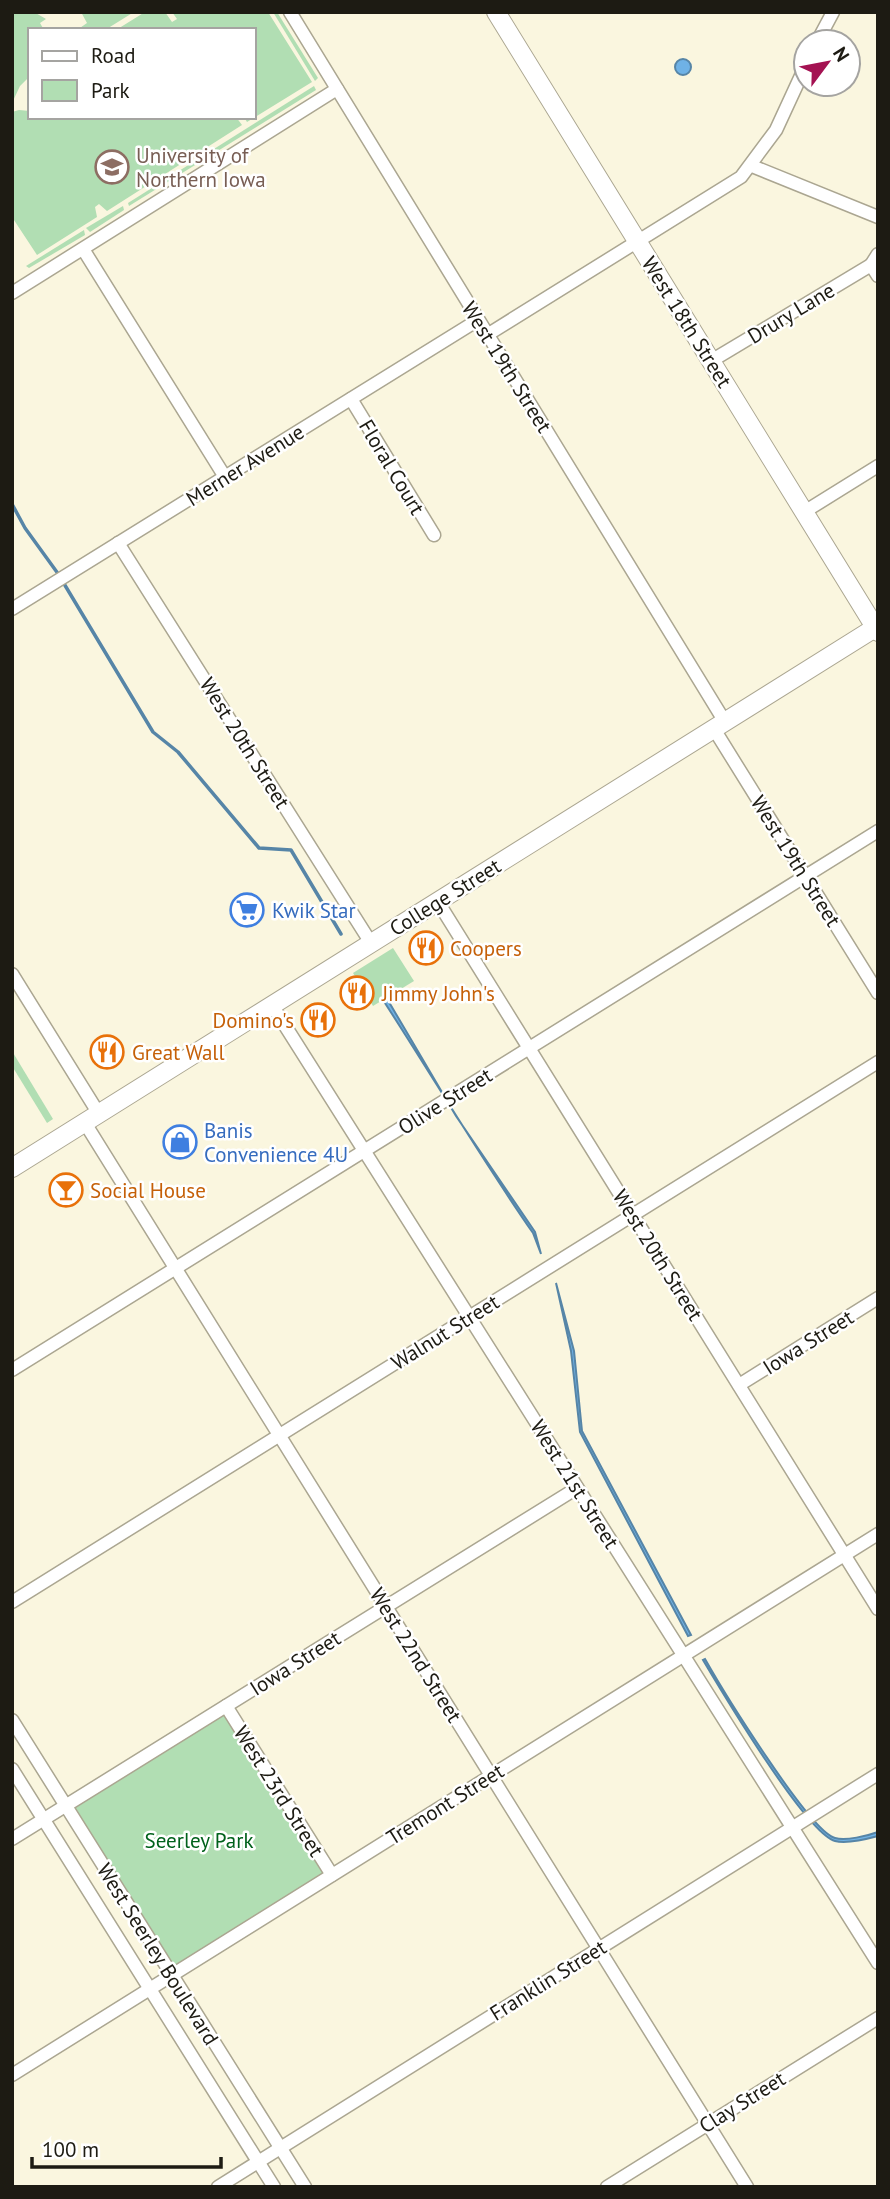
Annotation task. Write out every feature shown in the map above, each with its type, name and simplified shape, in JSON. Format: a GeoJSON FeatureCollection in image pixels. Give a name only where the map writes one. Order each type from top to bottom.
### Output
{"type":"FeatureCollection","features":[{"type":"Feature","properties":{"kind":"street","name":"West 19th Street"},"geometry":{"type":"LineString","coordinates":[[290,12],[487,335],[719,725],[805,876],[878,993]]}},
{"type":"Feature","properties":{"kind":"street","name":"West 18th Street"},"geometry":{"type":"LineString","coordinates":[[496,12],[877,629]]}},
{"type":"Feature","properties":{"kind":"street"},"geometry":{"type":"LineString","coordinates":[[824,28],[833,12]]}},
{"type":"Feature","properties":{"kind":"street"},"geometry":{"type":"LineString","coordinates":[[12,293],[337,89]]}},
{"type":"Feature","properties":{"kind":"street"},"geometry":{"type":"LineString","coordinates":[[487,335],[741,177],[752,166],[776,130],[792,95]]}},
{"type":"Feature","properties":{"kind":"street"},"geometry":{"type":"LineString","coordinates":[[752,166],[878,217]]}},
{"type":"Feature","properties":{"kind":"street"},"geometry":{"type":"LineString","coordinates":[[83,248],[225,477]]}},
{"type":"Feature","properties":{"kind":"street","name":"Drury Lane"},"geometry":{"type":"LineString","coordinates":[[711,361],[876,265]]}},
{"type":"Feature","properties":{"kind":"street","name":"Merner Avenue"},"geometry":{"type":"LineString","coordinates":[[12,609],[478,320]]}},
{"type":"Feature","properties":{"kind":"street","name":"Floral Court"},"geometry":{"type":"LineString","coordinates":[[351,399],[434,534]]}},
{"type":"Feature","properties":{"kind":"street"},"geometry":{"type":"LineString","coordinates":[[804,512],[878,466]]}},
{"type":"Feature","properties":{"kind":"street","name":"West 20th Street"},"geometry":{"type":"LineString","coordinates":[[118,543],[371,943]]}},
{"type":"Feature","properties":{"kind":"street","name":"College Street"},"geometry":{"type":"LineString","coordinates":[[12,1168],[877,629]]}},
{"type":"Feature","properties":{"kind":"street","name":"Olive Street"},"geometry":{"type":"LineString","coordinates":[[12,1370],[878,831]]}},
{"type":"Feature","properties":{"kind":"street","name":"West 20th Street"},"geometry":{"type":"LineString","coordinates":[[438,902],[878,1609]]}},
{"type":"Feature","properties":{"kind":"street","name":"West 22nd Street"},"geometry":{"type":"LineString","coordinates":[[12,974],[175,1269],[747,2187]]}},
{"type":"Feature","properties":{"kind":"street","name":"West 21st Street"},"geometry":{"type":"LineString","coordinates":[[272,1005],[683,1655],[797,1824],[878,1963]]}},
{"type":"Feature","properties":{"kind":"street","name":"Walnut Street"},"geometry":{"type":"LineString","coordinates":[[12,1602],[878,1062]]}},
{"type":"Feature","properties":{"kind":"street","name":"Iowa Street"},"geometry":{"type":"LineString","coordinates":[[738,1385],[878,1298]]}},
{"type":"Feature","properties":{"kind":"street","name":"Iowa Street"},"geometry":{"type":"LineString","coordinates":[[12,1839],[578,1488]]}},
{"type":"Feature","properties":{"kind":"street","name":"Tremont Street"},"geometry":{"type":"LineString","coordinates":[[12,2075],[878,1534]]}},
{"type":"Feature","properties":{"kind":"street","name":"West 23rd Street"},"geometry":{"type":"LineString","coordinates":[[226,1706],[332,1875]]}},
{"type":"Feature","properties":{"kind":"street","name":"West Seerley Boulevard"},"geometry":{"type":"LineString","coordinates":[[12,1720],[304,2187]]}},
{"type":"Feature","properties":{"kind":"street","name":"West Seerley Boulevard"},"geometry":{"type":"LineString","coordinates":[[12,1769],[274,2187]]}},
{"type":"Feature","properties":{"kind":"street","name":"Franklin Street"},"geometry":{"type":"LineString","coordinates":[[218,2187],[878,1774]]}},
{"type":"Feature","properties":{"kind":"street","name":"Clay Street"},"geometry":{"type":"LineString","coordinates":[[607,2187],[878,2018]]}},
{"type":"Feature","properties":{"kind":"green space"},"geometry":{"type":"Polygon","coordinates":[[[12,12],[34,12],[46,19],[40,23],[43,28],[28,28],[28,78],[20,86],[12,103],[12,12]]]}},
{"type":"Feature","properties":{"kind":"green space"},"geometry":{"type":"Polygon","coordinates":[[[81,12],[134,12],[108,28],[80,28],[87,23],[81,12]]]}},
{"type":"Feature","properties":{"kind":"green space"},"geometry":{"type":"Polygon","coordinates":[[[145,12],[165,12],[172,22],[177,19],[172,12],[268,12],[312,82],[256,116],[256,28],[119,28],[145,12]]]}},
{"type":"Feature","properties":{"kind":"green space"},"geometry":{"type":"Polygon","coordinates":[[[273,12],[277,12],[318,78],[315,81],[273,12]]]}},
{"type":"Feature","properties":{"kind":"green space"},"geometry":{"type":"Polygon","coordinates":[[[314,86],[316,90],[129,206],[128,203],[314,86]]]}},
{"type":"Feature","properties":{"kind":"green space"},"geometry":{"type":"Polygon","coordinates":[[[28,111],[28,119],[238,119],[242,125],[107,211],[99,204],[95,207],[97,217],[37,255],[12,217],[12,112],[28,111]]]}},
{"type":"Feature","properties":{"kind":"green space"},"geometry":{"type":"Polygon","coordinates":[[[123,206],[124,210],[90,232],[86,228],[123,206]]]}},
{"type":"Feature","properties":{"kind":"green space"},"geometry":{"type":"Polygon","coordinates":[[[84,230],[85,235],[29,268],[26,266],[84,230]]]}},
{"type":"Feature","properties":{"kind":"green space"},"geometry":{"type":"Polygon","coordinates":[[[393,948],[414,981],[373,1006],[353,973],[393,948]]]}},
{"type":"Feature","properties":{"kind":"green space"},"geometry":{"type":"Polygon","coordinates":[[[12,1051],[53,1119],[47,1123],[12,1066],[12,1051]]]}},
{"type":"Feature","properties":{"kind":"green space","name":"Seerley Park"},"geometry":{"type":"Polygon","coordinates":[[[226,1706],[332,1875],[172,1975],[66,1806],[226,1706]]]}},
{"type":"Feature","properties":{"kind":"water"},"geometry":{"type":"Polygon","coordinates":[[[680,59],[686,59],[691,67],[689,73],[680,75],[675,70],[675,64],[680,59]]]}},
{"type":"Feature","properties":{"kind":"water"},"geometry":{"type":"Polygon","coordinates":[[[386,997],[451,1108],[383,1000],[386,997]]]}},
{"type":"Feature","properties":{"kind":"water"},"geometry":{"type":"Polygon","coordinates":[[[461,1123],[535,1232],[541,1254],[533,1233],[461,1123]]]}},
{"type":"Feature","properties":{"kind":"water"},"geometry":{"type":"Polygon","coordinates":[[[556,1283],[574,1351],[582,1431],[691,1635],[688,1636],[580,1432],[571,1351],[556,1283]]]}},
{"type":"Feature","properties":{"kind":"water"},"geometry":{"type":"Polygon","coordinates":[[[705,1659],[787,1786],[823,1830],[840,1839],[878,1832],[878,1836],[840,1842],[822,1832],[805,1814],[765,1759],[713,1677],[703,1660],[705,1659]]]}},
{"type":"Feature","properties":{"kind":"waterway"},"geometry":{"type":"LineString","coordinates":[[12,504],[25,528],[59,575]]}},
{"type":"Feature","properties":{"kind":"waterway"},"geometry":{"type":"LineString","coordinates":[[63,582],[153,732],[178,752],[259,848],[291,850],[341,934]]}},
{"type":"Feature","properties":{"kind":"place","name":"University of Northern Iowa"},"geometry":{"type":"Point","coordinates":[112,167]}},
{"type":"Feature","properties":{"kind":"place","name":"Kwik Star"},"geometry":{"type":"Point","coordinates":[247,910]}},
{"type":"Feature","properties":{"kind":"place","name":"Coopers"},"geometry":{"type":"Point","coordinates":[426,948]}},
{"type":"Feature","properties":{"kind":"place","name":"Jimmy John's"},"geometry":{"type":"Point","coordinates":[357,993]}},
{"type":"Feature","properties":{"kind":"place","name":"Domino's"},"geometry":{"type":"Point","coordinates":[318,1020]}},
{"type":"Feature","properties":{"kind":"place","name":"Great Wall"},"geometry":{"type":"Point","coordinates":[107,1052]}},
{"type":"Feature","properties":{"kind":"place","name":"Banis Convenience 4U"},"geometry":{"type":"Point","coordinates":[180,1142]}},
{"type":"Feature","properties":{"kind":"place","name":"Social House"},"geometry":{"type":"Point","coordinates":[66,1190]}}]}
